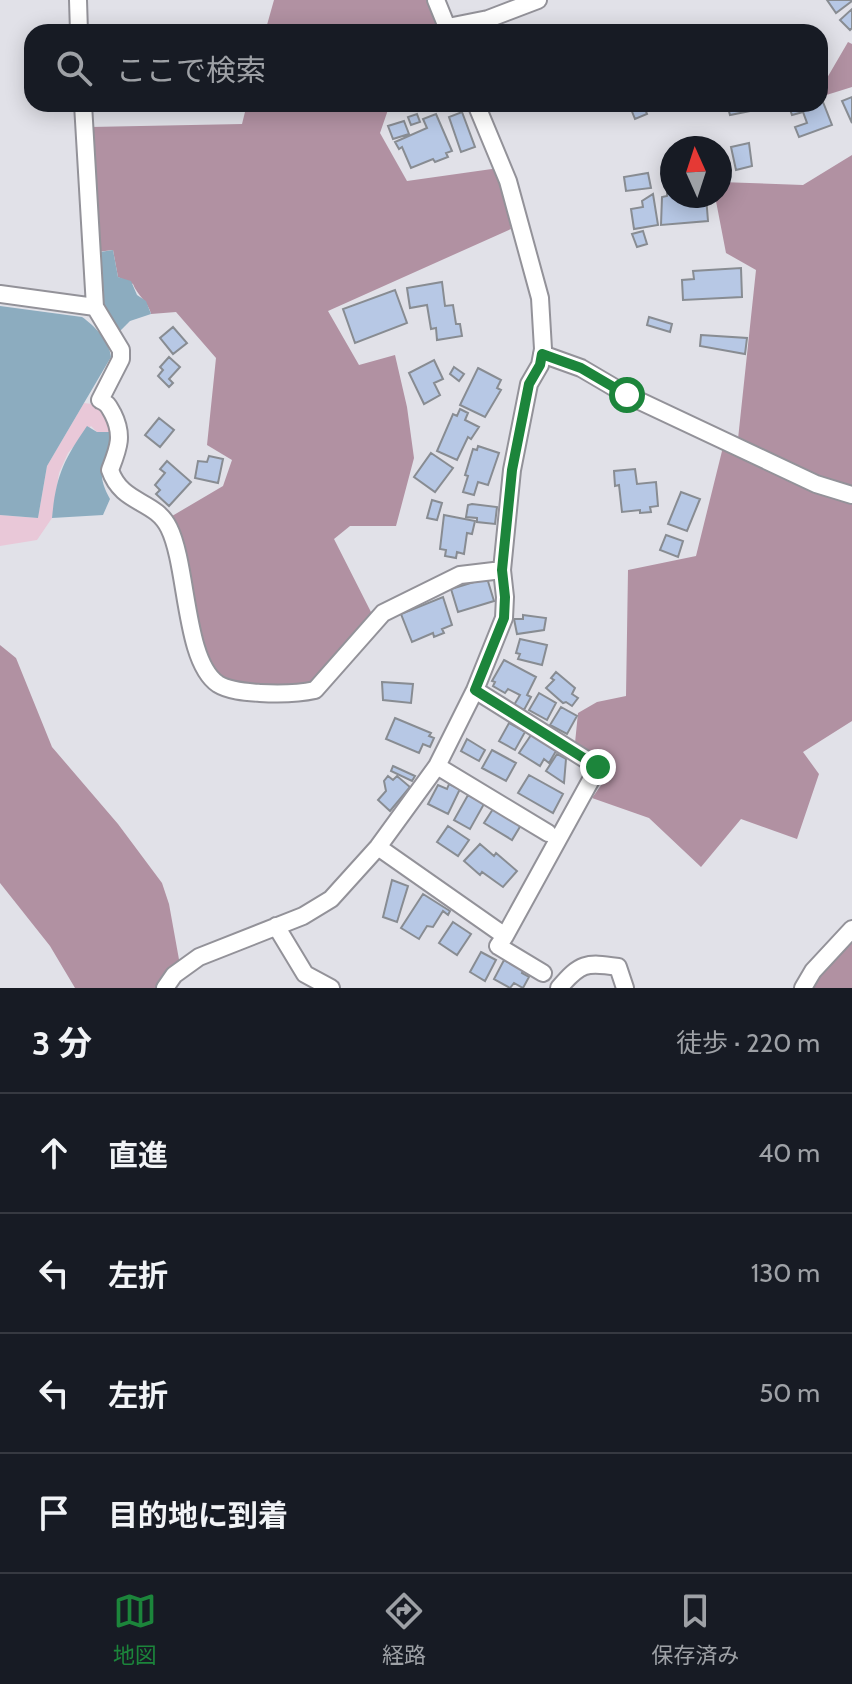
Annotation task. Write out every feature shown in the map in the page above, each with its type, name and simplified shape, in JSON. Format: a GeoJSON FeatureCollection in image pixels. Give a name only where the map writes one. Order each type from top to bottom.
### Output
{"type":"FeatureCollection","features":[{"type":"Feature","properties":{"kind":"street"},"geometry":{"type":"LineString","coordinates":[[78,0],[79,24]]}},
{"type":"Feature","properties":{"kind":"street"},"geometry":{"type":"LineString","coordinates":[[436,0],[446,24]]}},
{"type":"Feature","properties":{"kind":"street"},"geometry":{"type":"LineString","coordinates":[[470,24],[538,0]]}},
{"type":"Feature","properties":{"kind":"street"},"geometry":{"type":"LineString","coordinates":[[83,112],[95,307],[121,350],[121,359],[100,400],[107,403],[119,426],[121,443],[110,470],[114,484],[124,494],[161,517],[170,529],[204,668],[220,685],[249,692],[282,694],[315,690],[383,613],[460,575],[502,570]]}},
{"type":"Feature","properties":{"kind":"street"},"geometry":{"type":"LineString","coordinates":[[165,988],[174,975],[199,957],[303,916],[331,899],[378,847],[437,766],[475,690],[504,618],[502,570],[514,458],[529,384],[540,365],[542,354],[540,298],[508,181],[479,112]]}},
{"type":"Feature","properties":{"kind":"street"},"geometry":{"type":"LineString","coordinates":[[0,294],[95,307]]}},
{"type":"Feature","properties":{"kind":"street"},"geometry":{"type":"LineString","coordinates":[[542,354],[581,368],[627,395],[816,484],[852,495]]}},
{"type":"Feature","properties":{"kind":"street"},"geometry":{"type":"LineString","coordinates":[[475,690],[598,767],[498,946],[543,973]]}},
{"type":"Feature","properties":{"kind":"street"},"geometry":{"type":"LineString","coordinates":[[437,766],[548,833]]}},
{"type":"Feature","properties":{"kind":"street"},"geometry":{"type":"LineString","coordinates":[[378,847],[505,936]]}},
{"type":"Feature","properties":{"kind":"street"},"geometry":{"type":"LineString","coordinates":[[276,926],[305,974],[331,988]]}},
{"type":"Feature","properties":{"kind":"street"},"geometry":{"type":"LineString","coordinates":[[803,988],[813,971],[852,929]]}},
{"type":"Feature","properties":{"kind":"street"},"geometry":{"type":"LineString","coordinates":[[559,988],[572,972],[584,965],[597,964],[618,967],[625,988]]}},
{"type":"Feature","properties":{"kind":"shaded area"},"geometry":{"type":"Polygon","coordinates":[[[274,0],[428,0],[439,24],[267,24],[274,0]]]}},
{"type":"Feature","properties":{"kind":"shaded area"},"geometry":{"type":"Polygon","coordinates":[[[848,42],[852,44],[852,87],[828,94],[828,76],[848,42]]]}},
{"type":"Feature","properties":{"kind":"shaded area"},"geometry":{"type":"Polygon","coordinates":[[[245,112],[387,112],[380,133],[407,181],[499,168],[511,229],[328,311],[359,365],[395,355],[414,458],[396,526],[350,526],[334,539],[374,618],[309,687],[235,687],[208,668],[167,519],[223,486],[232,460],[207,445],[216,358],[176,312],[151,314],[133,284],[118,277],[113,250],[97,252],[90,127],[242,124],[245,112]]]}},
{"type":"Feature","properties":{"kind":"shaded area"},"geometry":{"type":"Polygon","coordinates":[[[852,155],[852,490],[738,439],[756,270],[726,253],[717,208],[732,208],[732,182],[803,185],[852,155]]]}},
{"type":"Feature","properties":{"kind":"shaded area"},"geometry":{"type":"Polygon","coordinates":[[[84,403],[100,405],[113,432],[97,432],[91,426],[68,453],[59,473],[52,518],[37,540],[0,546],[0,515],[38,518],[47,466],[84,403]]]}},
{"type":"Feature","properties":{"kind":"shaded area"},"geometry":{"type":"Polygon","coordinates":[[[723,447],[852,500],[852,721],[803,752],[819,774],[797,839],[741,819],[701,867],[649,818],[592,798],[614,767],[575,743],[578,713],[597,702],[626,696],[628,570],[696,556],[723,447]]]}},
{"type":"Feature","properties":{"kind":"shaded area"},"geometry":{"type":"Polygon","coordinates":[[[0,645],[16,658],[52,747],[118,824],[162,883],[180,965],[160,988],[75,988],[50,946],[0,883],[0,645]]]}},
{"type":"Feature","properties":{"kind":"shaded area"},"geometry":{"type":"Polygon","coordinates":[[[852,936],[852,988],[810,988],[852,936]]]}},
{"type":"Feature","properties":{"kind":"water"},"geometry":{"type":"Polygon","coordinates":[[[113,250],[118,277],[131,281],[137,295],[146,301],[151,314],[130,321],[119,332],[103,304],[100,252],[113,250]]]}},
{"type":"Feature","properties":{"kind":"water"},"geometry":{"type":"Polygon","coordinates":[[[0,306],[82,317],[101,334],[111,357],[47,466],[38,518],[0,515],[0,306]]]}},
{"type":"Feature","properties":{"kind":"water"},"geometry":{"type":"Polygon","coordinates":[[[87,426],[97,432],[113,432],[102,471],[110,499],[103,515],[52,518],[62,469],[87,426]]]}},
{"type":"Feature","properties":{"kind":"building"},"geometry":{"type":"Polygon","coordinates":[[[827,0],[852,0],[852,1],[836,13],[827,0]]]}},
{"type":"Feature","properties":{"kind":"building"},"geometry":{"type":"Polygon","coordinates":[[[852,9],[852,28],[850,30],[840,20],[852,9]]]}},
{"type":"Feature","properties":{"kind":"building"},"geometry":{"type":"Polygon","coordinates":[[[852,97],[852,123],[842,101],[852,97]]]}},
{"type":"Feature","properties":{"kind":"building"},"geometry":{"type":"Polygon","coordinates":[[[462,112],[475,147],[461,152],[449,117],[462,112]]]}},
{"type":"Feature","properties":{"kind":"building"},"geometry":{"type":"Polygon","coordinates":[[[632,112],[646,112],[647,114],[635,119],[632,112]]]}},
{"type":"Feature","properties":{"kind":"building"},"geometry":{"type":"Polygon","coordinates":[[[803,112],[827,112],[832,125],[799,137],[795,127],[807,123],[803,112]]]}},
{"type":"Feature","properties":{"kind":"building"},"geometry":{"type":"Polygon","coordinates":[[[417,114],[420,122],[411,125],[408,117],[417,114]]]}},
{"type":"Feature","properties":{"kind":"building"},"geometry":{"type":"Polygon","coordinates":[[[436,114],[452,151],[446,153],[448,157],[411,168],[402,147],[399,149],[395,142],[427,128],[423,119],[436,114]]]}},
{"type":"Feature","properties":{"kind":"building"},"geometry":{"type":"Polygon","coordinates":[[[404,121],[409,134],[393,139],[388,126],[404,121]]]}},
{"type":"Feature","properties":{"kind":"building"},"geometry":{"type":"Polygon","coordinates":[[[749,143],[752,166],[736,170],[732,147],[749,143]]]}},
{"type":"Feature","properties":{"kind":"building"},"geometry":{"type":"Polygon","coordinates":[[[648,173],[651,188],[626,191],[624,177],[648,173]]]}},
{"type":"Feature","properties":{"kind":"building"},"geometry":{"type":"Polygon","coordinates":[[[653,194],[658,225],[634,229],[631,209],[643,207],[642,201],[653,194]]]}},
{"type":"Feature","properties":{"kind":"building"},"geometry":{"type":"Polygon","coordinates":[[[662,208],[707,208],[708,221],[661,225],[662,208]]]}},
{"type":"Feature","properties":{"kind":"building"},"geometry":{"type":"Polygon","coordinates":[[[643,231],[647,244],[637,247],[632,234],[643,231]]]}},
{"type":"Feature","properties":{"kind":"building"},"geometry":{"type":"Polygon","coordinates":[[[741,268],[742,297],[683,300],[682,280],[694,279],[693,271],[741,268]]]}},
{"type":"Feature","properties":{"kind":"building"},"geometry":{"type":"Polygon","coordinates":[[[442,282],[445,306],[453,305],[456,324],[460,324],[462,336],[437,340],[436,328],[431,329],[427,305],[410,308],[407,288],[442,282]]]}},
{"type":"Feature","properties":{"kind":"building"},"geometry":{"type":"Polygon","coordinates":[[[395,290],[407,323],[355,343],[343,309],[395,290]]]}},
{"type":"Feature","properties":{"kind":"building"},"geometry":{"type":"Polygon","coordinates":[[[649,317],[672,324],[670,332],[647,325],[649,317]]]}},
{"type":"Feature","properties":{"kind":"building"},"geometry":{"type":"Polygon","coordinates":[[[173,327],[187,343],[173,354],[160,338],[173,327]]]}},
{"type":"Feature","properties":{"kind":"building"},"geometry":{"type":"Polygon","coordinates":[[[701,335],[747,338],[745,354],[700,346],[701,335]]]}},
{"type":"Feature","properties":{"kind":"building"},"geometry":{"type":"Polygon","coordinates":[[[169,357],[180,367],[169,379],[173,383],[169,387],[158,376],[163,370],[160,367],[169,357]]]}},
{"type":"Feature","properties":{"kind":"building"},"geometry":{"type":"Polygon","coordinates":[[[434,360],[443,379],[434,383],[440,395],[424,404],[409,373],[434,360]]]}},
{"type":"Feature","properties":{"kind":"building"},"geometry":{"type":"Polygon","coordinates":[[[454,367],[464,374],[459,381],[450,374],[454,367]]]}},
{"type":"Feature","properties":{"kind":"building"},"geometry":{"type":"Polygon","coordinates":[[[478,368],[501,380],[497,388],[501,390],[485,417],[460,405],[478,368]]]}},
{"type":"Feature","properties":{"kind":"building"},"geometry":{"type":"Polygon","coordinates":[[[460,409],[468,413],[465,420],[479,427],[471,439],[468,437],[457,460],[437,451],[453,414],[457,416],[460,409]]]}},
{"type":"Feature","properties":{"kind":"building"},"geometry":{"type":"Polygon","coordinates":[[[159,418],[174,430],[160,447],[145,435],[159,418]]]}},
{"type":"Feature","properties":{"kind":"building"},"geometry":{"type":"Polygon","coordinates":[[[478,446],[499,453],[488,485],[478,482],[474,495],[463,492],[473,449],[477,450],[478,446]]]}},
{"type":"Feature","properties":{"kind":"building"},"geometry":{"type":"Polygon","coordinates":[[[431,453],[453,468],[435,492],[414,477],[431,453]]]}},
{"type":"Feature","properties":{"kind":"building"},"geometry":{"type":"Polygon","coordinates":[[[209,456],[223,459],[218,483],[195,478],[198,461],[207,462],[209,456]]]}},
{"type":"Feature","properties":{"kind":"building"},"geometry":{"type":"Polygon","coordinates":[[[167,461],[191,482],[169,506],[156,494],[160,490],[155,485],[165,473],[160,469],[167,461]]]}},
{"type":"Feature","properties":{"kind":"building"},"geometry":{"type":"Polygon","coordinates":[[[635,469],[637,484],[656,482],[658,506],[650,507],[651,512],[622,512],[614,471],[635,469]]]}},
{"type":"Feature","properties":{"kind":"building"},"geometry":{"type":"Polygon","coordinates":[[[681,492],[700,499],[687,531],[668,524],[681,492]]]}},
{"type":"Feature","properties":{"kind":"building"},"geometry":{"type":"Polygon","coordinates":[[[432,500],[442,503],[437,520],[427,518],[432,500]]]}},
{"type":"Feature","properties":{"kind":"building"},"geometry":{"type":"Polygon","coordinates":[[[468,505],[497,507],[495,524],[466,517],[468,505]]]}},
{"type":"Feature","properties":{"kind":"building"},"geometry":{"type":"Polygon","coordinates":[[[444,515],[475,521],[472,534],[467,533],[464,554],[457,552],[456,558],[445,556],[446,550],[440,549],[444,515]]]}},
{"type":"Feature","properties":{"kind":"building"},"geometry":{"type":"Polygon","coordinates":[[[666,535],[683,541],[678,557],[660,550],[666,535]]]}},
{"type":"Feature","properties":{"kind":"building"},"geometry":{"type":"Polygon","coordinates":[[[487,578],[494,601],[458,612],[451,589],[487,578]]]}},
{"type":"Feature","properties":{"kind":"building"},"geometry":{"type":"Polygon","coordinates":[[[443,597],[452,625],[442,629],[444,633],[434,637],[433,633],[412,642],[401,614],[443,597]]]}},
{"type":"Feature","properties":{"kind":"building"},"geometry":{"type":"Polygon","coordinates":[[[523,615],[546,618],[544,630],[517,634],[514,619],[523,619],[523,615]]]}},
{"type":"Feature","properties":{"kind":"building"},"geometry":{"type":"Polygon","coordinates":[[[520,639],[547,645],[542,665],[518,659],[520,654],[516,653],[520,639]]]}},
{"type":"Feature","properties":{"kind":"building"},"geometry":{"type":"Polygon","coordinates":[[[504,660],[536,677],[524,710],[514,705],[520,695],[508,689],[505,693],[493,686],[495,682],[492,681],[504,660]]]}},
{"type":"Feature","properties":{"kind":"building"},"geometry":{"type":"Polygon","coordinates":[[[556,672],[575,688],[572,694],[578,698],[572,706],[563,703],[546,688],[554,680],[551,678],[556,672]]]}},
{"type":"Feature","properties":{"kind":"building"},"geometry":{"type":"Polygon","coordinates":[[[382,682],[413,684],[411,703],[383,700],[382,682]]]}},
{"type":"Feature","properties":{"kind":"building"},"geometry":{"type":"Polygon","coordinates":[[[539,693],[556,703],[547,720],[529,710],[539,693]]]}},
{"type":"Feature","properties":{"kind":"building"},"geometry":{"type":"Polygon","coordinates":[[[561,707],[577,716],[567,734],[550,725],[561,707]]]}},
{"type":"Feature","properties":{"kind":"building"},"geometry":{"type":"Polygon","coordinates":[[[395,718],[431,733],[429,736],[434,738],[430,747],[423,744],[419,753],[386,739],[395,718]]]}},
{"type":"Feature","properties":{"kind":"building"},"geometry":{"type":"Polygon","coordinates":[[[509,723],[525,732],[515,750],[499,741],[509,723]]]}},
{"type":"Feature","properties":{"kind":"building"},"geometry":{"type":"Polygon","coordinates":[[[531,735],[556,751],[549,763],[544,759],[540,766],[519,753],[531,735]]]}},
{"type":"Feature","properties":{"kind":"building"},"geometry":{"type":"Polygon","coordinates":[[[467,739],[485,750],[479,761],[461,751],[467,739]]]}},
{"type":"Feature","properties":{"kind":"building"},"geometry":{"type":"Polygon","coordinates":[[[492,750],[516,763],[506,781],[482,768],[492,750]]]}},
{"type":"Feature","properties":{"kind":"building"},"geometry":{"type":"Polygon","coordinates":[[[557,754],[566,759],[564,783],[546,771],[557,754]]]}},
{"type":"Feature","properties":{"kind":"building"},"geometry":{"type":"Polygon","coordinates":[[[393,766],[415,776],[412,781],[391,771],[393,766]]]}},
{"type":"Feature","properties":{"kind":"building"},"geometry":{"type":"Polygon","coordinates":[[[529,775],[563,794],[553,813],[518,793],[529,775]]]}},
{"type":"Feature","properties":{"kind":"building"},"geometry":{"type":"Polygon","coordinates":[[[388,776],[393,780],[397,776],[410,787],[390,811],[378,800],[386,791],[384,781],[388,776]]]}},
{"type":"Feature","properties":{"kind":"building"},"geometry":{"type":"Polygon","coordinates":[[[449,784],[460,789],[448,814],[428,804],[438,785],[447,789],[449,784]]]}},
{"type":"Feature","properties":{"kind":"building"},"geometry":{"type":"Polygon","coordinates":[[[468,795],[484,804],[470,829],[454,820],[468,795]]]}},
{"type":"Feature","properties":{"kind":"building"},"geometry":{"type":"Polygon","coordinates":[[[493,809],[521,825],[512,840],[484,823],[493,809]]]}},
{"type":"Feature","properties":{"kind":"building"},"geometry":{"type":"Polygon","coordinates":[[[448,826],[469,840],[458,856],[437,842],[448,826]]]}},
{"type":"Feature","properties":{"kind":"building"},"geometry":{"type":"Polygon","coordinates":[[[480,844],[517,871],[503,887],[482,872],[480,875],[464,861],[480,844]]]}},
{"type":"Feature","properties":{"kind":"building"},"geometry":{"type":"Polygon","coordinates":[[[392,880],[408,886],[397,922],[383,917],[392,880]]]}},
{"type":"Feature","properties":{"kind":"building"},"geometry":{"type":"Polygon","coordinates":[[[423,894],[450,911],[448,915],[443,911],[433,927],[427,926],[419,939],[401,928],[423,894]]]}},
{"type":"Feature","properties":{"kind":"building"},"geometry":{"type":"Polygon","coordinates":[[[453,922],[471,934],[457,955],[439,943],[453,922]]]}},
{"type":"Feature","properties":{"kind":"building"},"geometry":{"type":"Polygon","coordinates":[[[481,952],[496,960],[485,981],[470,972],[481,952]]]}},
{"type":"Feature","properties":{"kind":"building"},"geometry":{"type":"Polygon","coordinates":[[[504,960],[523,970],[522,973],[529,977],[523,988],[514,983],[510,988],[494,979],[504,960]]]}},
{"type":"Feature","properties":{"kind":"route"},"geometry":{"type":"LineString","coordinates":[[598,767],[475,690],[504,618],[502,570],[512,470],[529,384],[540,365],[542,354],[581,368],[627,395]]}}]}
